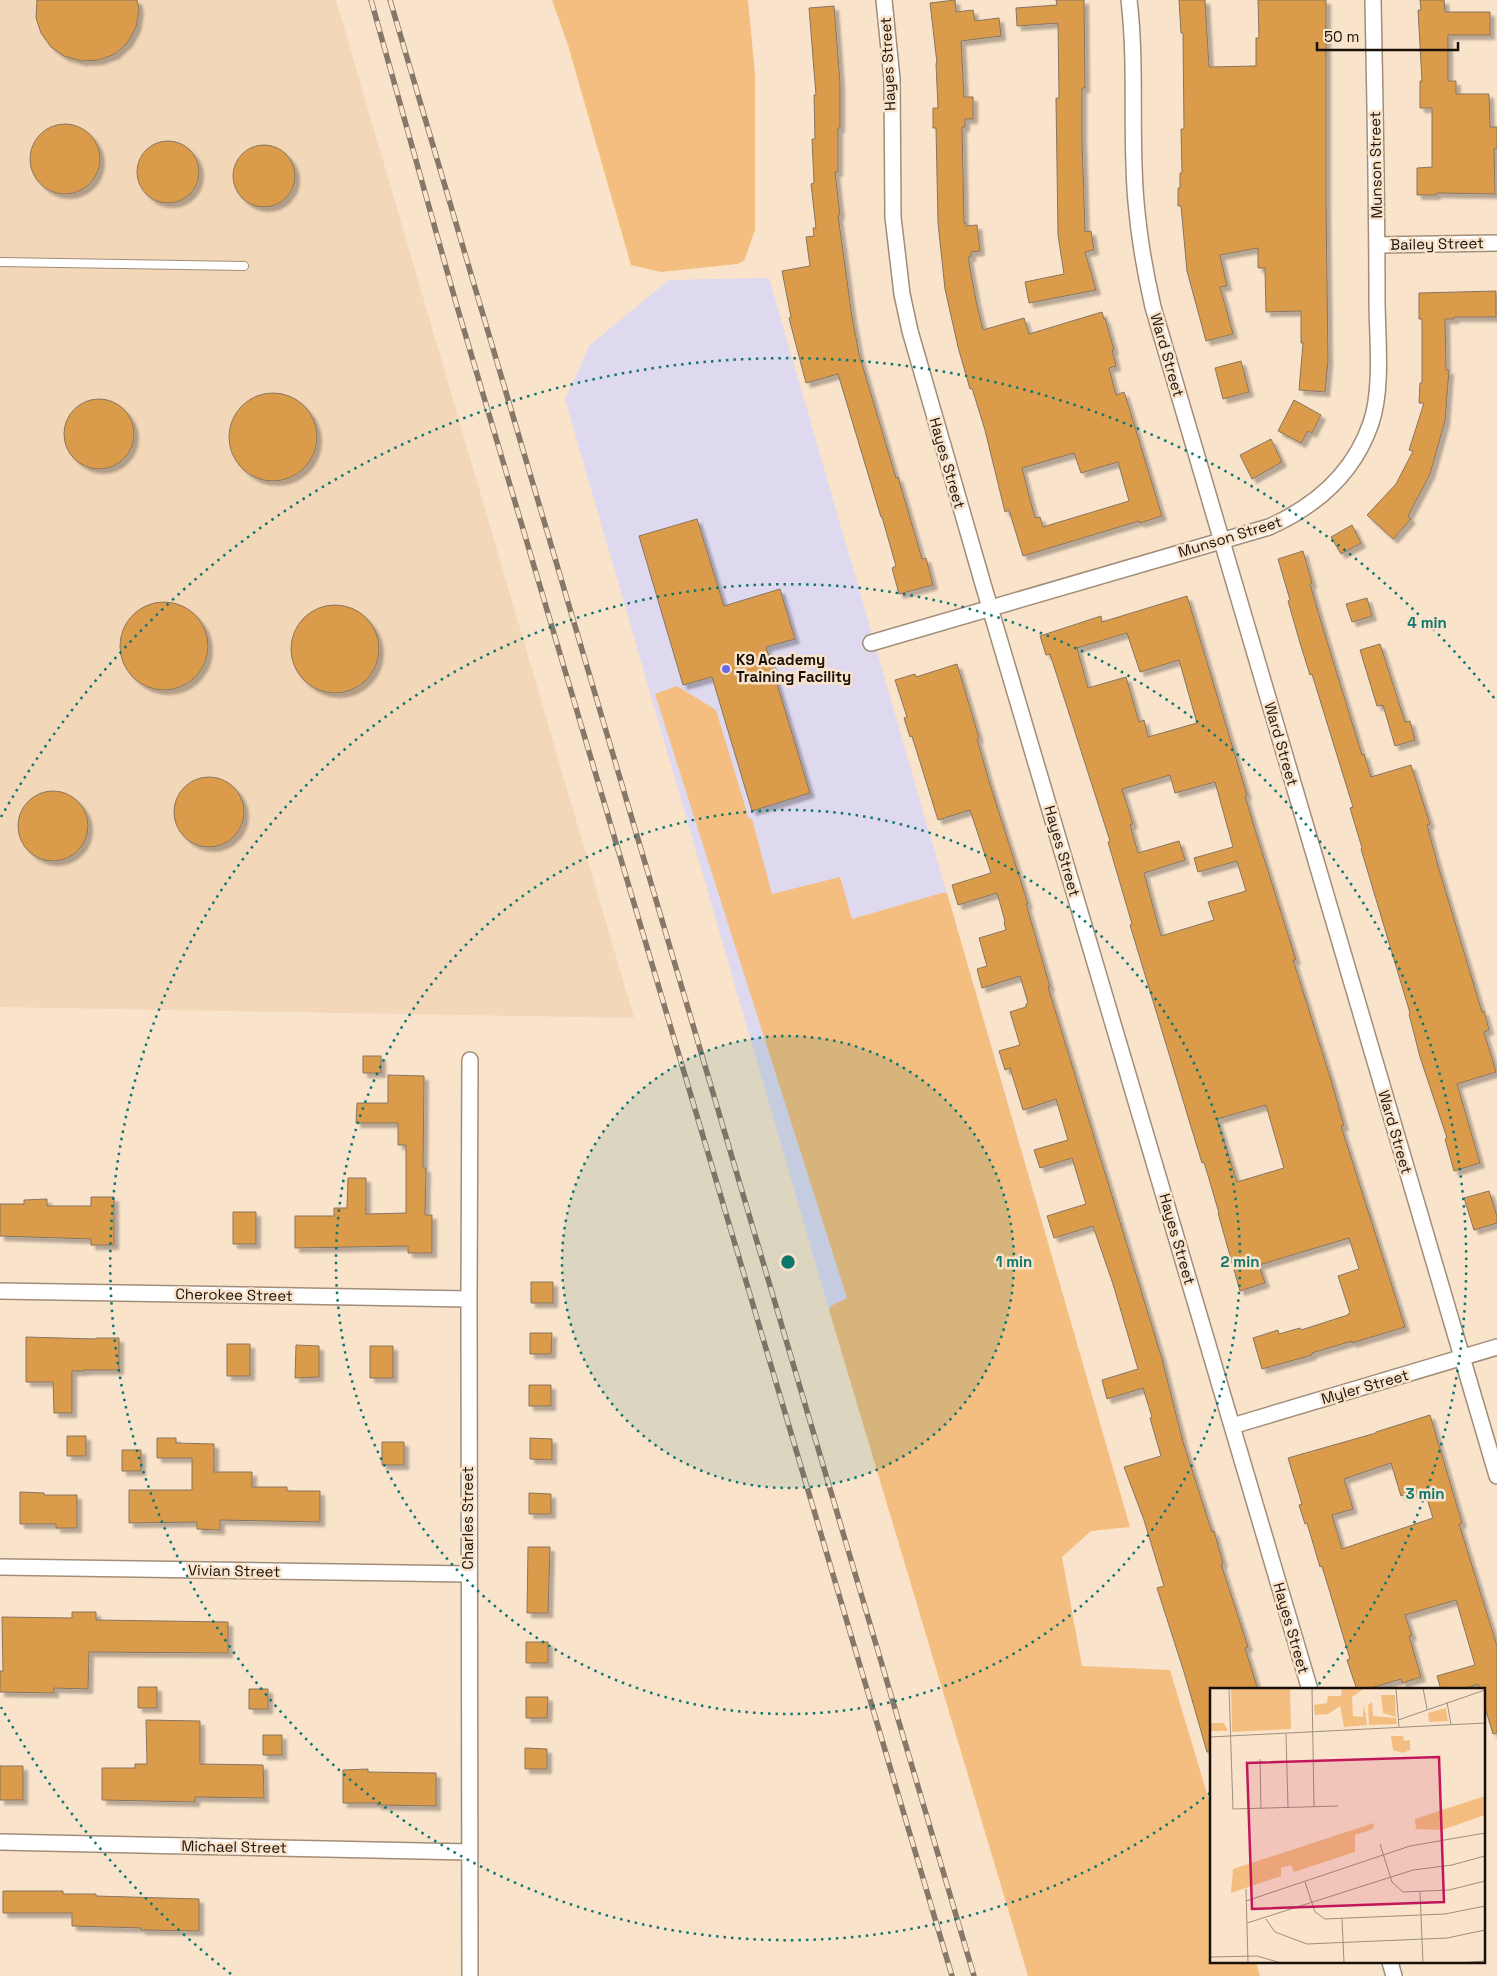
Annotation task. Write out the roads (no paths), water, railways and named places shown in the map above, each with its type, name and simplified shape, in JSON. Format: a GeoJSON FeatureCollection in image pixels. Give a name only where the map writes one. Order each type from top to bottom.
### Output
{"type":"FeatureCollection","features":[{"type":"Feature","properties":{"kind":"street","name":"Hayes Street"},"geometry":{"type":"LineString","coordinates":[[884,0],[892,79],[893,217],[902,294],[920,368],[1309,1688]]}},
{"type":"Feature","properties":{"kind":"street","name":"Ward Street"},"geometry":{"type":"LineString","coordinates":[[1129,0],[1133,34],[1136,200],[1141,254],[1153,307],[1497,1476]]}},
{"type":"Feature","properties":{"kind":"street","name":"Munson Street"},"geometry":{"type":"LineString","coordinates":[[871,643],[1269,527],[1306,508],[1338,480],[1360,448],[1371,422],[1377,389],[1373,0]]}},
{"type":"Feature","properties":{"kind":"street","name":"Bailey Street"},"geometry":{"type":"LineString","coordinates":[[1377,245],[1497,243]]}},
{"type":"Feature","properties":{"kind":"street","name":"Charles Street"},"geometry":{"type":"LineString","coordinates":[[470,1060],[468,1574],[470,1976]]}},
{"type":"Feature","properties":{"kind":"street","name":"Cherokee Street"},"geometry":{"type":"LineString","coordinates":[[0,1291],[469,1298]]}},
{"type":"Feature","properties":{"kind":"street","name":"Myler Street"},"geometry":{"type":"LineString","coordinates":[[1232,1426],[1497,1347]]}},
{"type":"Feature","properties":{"kind":"street","name":"Vivian Street"},"geometry":{"type":"LineString","coordinates":[[0,1567],[468,1574]]}},
{"type":"Feature","properties":{"kind":"street","name":"Michael Street"},"geometry":{"type":"LineString","coordinates":[[0,1842],[469,1852]]}},
{"type":"Feature","properties":{"kind":"lane"},"geometry":{"type":"LineString","coordinates":[[0,262],[244,266]]}},
{"type":"Feature","properties":{"kind":"railway"},"geometry":{"type":"LineString","coordinates":[[371,0],[456,303],[952,1976]]}},
{"type":"Feature","properties":{"kind":"railway"},"geometry":{"type":"LineString","coordinates":[[390,0],[974,1976]]}},
{"type":"Feature","properties":{"kind":"place","name":"K9 Academy Training Facility"},"geometry":{"type":"Point","coordinates":[726,669]}}]}
